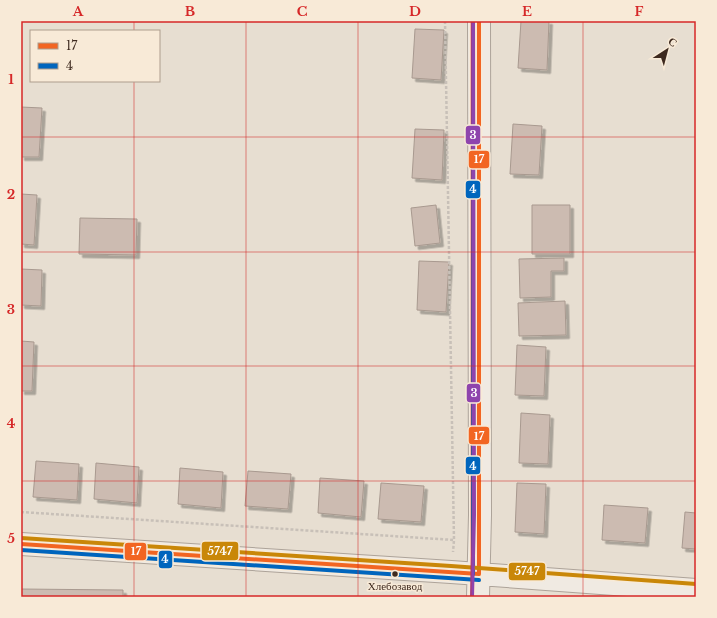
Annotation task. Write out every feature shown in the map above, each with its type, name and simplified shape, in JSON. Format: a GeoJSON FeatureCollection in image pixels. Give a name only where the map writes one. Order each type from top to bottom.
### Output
{"type":"FeatureCollection","features":[{"type":"Feature","properties":{"kind":"street"},"geometry":{"type":"LineString","coordinates":[[478,597],[480,483],[479,21]]}},
{"type":"Feature","properties":{"kind":"street"},"geometry":{"type":"LineString","coordinates":[[21,544],[451,572],[696,590]]}},
{"type":"Feature","properties":{"kind":"path"},"geometry":{"type":"LineString","coordinates":[[445,21],[454,540],[451,572]]}},
{"type":"Feature","properties":{"kind":"path"},"geometry":{"type":"LineString","coordinates":[[21,512],[454,540]]}},
{"type":"Feature","properties":{"kind":"building"},"geometry":{"type":"Polygon","coordinates":[[[521,21],[549,21],[547,70],[518,68],[521,21]]]}},
{"type":"Feature","properties":{"kind":"building"},"geometry":{"type":"Polygon","coordinates":[[[415,29],[444,30],[441,80],[412,78],[415,29]]]}},
{"type":"Feature","properties":{"kind":"building"},"geometry":{"type":"Polygon","coordinates":[[[21,107],[42,108],[39,157],[21,157],[21,107]]]}},
{"type":"Feature","properties":{"kind":"building"},"geometry":{"type":"Polygon","coordinates":[[[513,124],[542,126],[539,175],[510,174],[513,124]]]}},
{"type":"Feature","properties":{"kind":"building"},"geometry":{"type":"Polygon","coordinates":[[[415,129],[444,130],[442,180],[412,178],[415,129]]]}},
{"type":"Feature","properties":{"kind":"building"},"geometry":{"type":"Polygon","coordinates":[[[21,194],[37,195],[34,245],[21,244],[21,194]]]}},
{"type":"Feature","properties":{"kind":"building"},"geometry":{"type":"Polygon","coordinates":[[[436,205],[440,243],[415,246],[411,208],[436,205]]]}},
{"type":"Feature","properties":{"kind":"building"},"geometry":{"type":"Polygon","coordinates":[[[532,205],[570,205],[570,254],[532,254],[532,205]]]}},
{"type":"Feature","properties":{"kind":"building"},"geometry":{"type":"Polygon","coordinates":[[[80,218],[137,219],[136,255],[79,254],[80,218]]]}},
{"type":"Feature","properties":{"kind":"building"},"geometry":{"type":"Polygon","coordinates":[[[564,258],[564,271],[551,271],[551,297],[520,298],[519,259],[564,258]]]}},
{"type":"Feature","properties":{"kind":"building"},"geometry":{"type":"Polygon","coordinates":[[[419,261],[449,262],[446,312],[417,310],[419,261]]]}},
{"type":"Feature","properties":{"kind":"building"},"geometry":{"type":"Polygon","coordinates":[[[21,269],[42,270],[41,306],[21,305],[21,269]]]}},
{"type":"Feature","properties":{"kind":"building"},"geometry":{"type":"Polygon","coordinates":[[[565,301],[566,335],[519,336],[518,303],[565,301]]]}},
{"type":"Feature","properties":{"kind":"building"},"geometry":{"type":"Polygon","coordinates":[[[21,341],[34,342],[32,391],[21,391],[21,341]]]}},
{"type":"Feature","properties":{"kind":"building"},"geometry":{"type":"Polygon","coordinates":[[[517,345],[546,347],[544,396],[515,395],[517,345]]]}},
{"type":"Feature","properties":{"kind":"building"},"geometry":{"type":"Polygon","coordinates":[[[521,413],[550,415],[548,464],[519,463],[521,413]]]}},
{"type":"Feature","properties":{"kind":"building"},"geometry":{"type":"Polygon","coordinates":[[[36,461],[79,464],[77,500],[33,497],[36,461]]]}},
{"type":"Feature","properties":{"kind":"building"},"geometry":{"type":"Polygon","coordinates":[[[96,463],[139,467],[137,503],[94,499],[96,463]]]}},
{"type":"Feature","properties":{"kind":"building"},"geometry":{"type":"Polygon","coordinates":[[[180,468],[223,472],[221,508],[178,504],[180,468]]]}},
{"type":"Feature","properties":{"kind":"building"},"geometry":{"type":"Polygon","coordinates":[[[248,471],[291,474],[288,509],[245,506],[248,471]]]}},
{"type":"Feature","properties":{"kind":"building"},"geometry":{"type":"Polygon","coordinates":[[[320,478],[364,481],[361,517],[318,513],[320,478]]]}},
{"type":"Feature","properties":{"kind":"building"},"geometry":{"type":"Polygon","coordinates":[[[381,483],[424,486],[421,522],[378,519],[381,483]]]}},
{"type":"Feature","properties":{"kind":"building"},"geometry":{"type":"Polygon","coordinates":[[[517,483],[546,484],[544,534],[515,532],[517,483]]]}},
{"type":"Feature","properties":{"kind":"building"},"geometry":{"type":"Polygon","coordinates":[[[604,505],[648,508],[645,543],[602,540],[604,505]]]}},
{"type":"Feature","properties":{"kind":"building"},"geometry":{"type":"Polygon","coordinates":[[[685,512],[696,513],[696,549],[682,548],[685,512]]]}},
{"type":"Feature","properties":{"kind":"building"},"geometry":{"type":"Polygon","coordinates":[[[21,589],[123,590],[123,597],[21,597],[21,589]]]}},
{"type":"Feature","properties":{"kind":"transit line","name":"4"},"geometry":{"type":"LineString","coordinates":[[473,21],[473,574]]}},
{"type":"Feature","properties":{"kind":"transit line","name":"3"},"geometry":{"type":"LineString","coordinates":[[472,597],[474,515],[473,21]]}},
{"type":"Feature","properties":{"kind":"transit line","name":"17"},"geometry":{"type":"LineString","coordinates":[[479,21],[479,574]]}},
{"type":"Feature","properties":{"kind":"transit line","name":"5747"},"geometry":{"type":"LineString","coordinates":[[21,538],[451,566],[696,584]]}},
{"type":"Feature","properties":{"kind":"transit line","name":"17"},"geometry":{"type":"LineString","coordinates":[[21,544],[479,574]]}},
{"type":"Feature","properties":{"kind":"transit line","name":"4"},"geometry":{"type":"LineString","coordinates":[[21,550],[479,580]]}},
{"type":"Feature","properties":{"kind":"place","name":"Хлебозавод"},"geometry":{"type":"Point","coordinates":[395,574]}}]}
